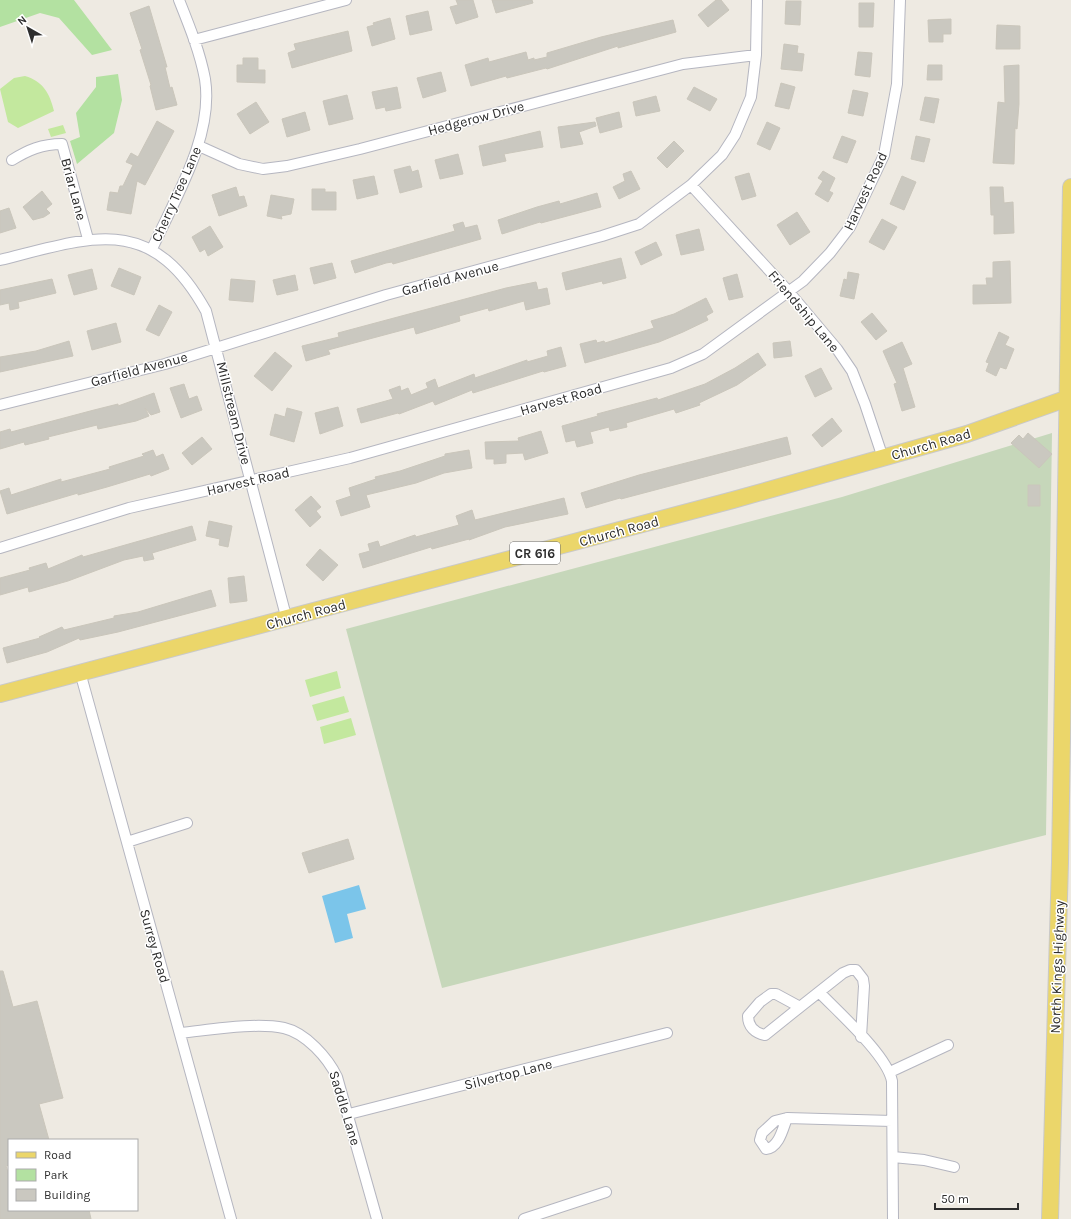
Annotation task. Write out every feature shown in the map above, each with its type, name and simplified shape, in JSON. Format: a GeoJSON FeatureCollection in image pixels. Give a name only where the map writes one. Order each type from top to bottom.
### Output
{"type":"FeatureCollection","features":[{"type":"Feature","properties":{"kind":"main road","name":"North Kings Highway"},"geometry":{"type":"LineString","coordinates":[[1050,1219],[1066,862],[1071,187]]}},
{"type":"Feature","properties":{"kind":"main road","name":"Church Road"},"geometry":{"type":"LineString","coordinates":[[0,694],[80,672],[287,620],[733,500],[967,434],[1069,398]]}},
{"type":"Feature","properties":{"kind":"street","name":"Cherry Tree Lane"},"geometry":{"type":"LineString","coordinates":[[152,249],[199,146],[206,108],[205,79],[194,40],[179,0]]}},
{"type":"Feature","properties":{"kind":"street"},"geometry":{"type":"LineString","coordinates":[[194,40],[346,0]]}},
{"type":"Feature","properties":{"kind":"street","name":"Garfield Avenue"},"geometry":{"type":"LineString","coordinates":[[0,405],[165,364],[386,295],[595,238],[639,224],[691,185],[722,155],[735,135],[751,97],[756,55],[757,0]]}},
{"type":"Feature","properties":{"kind":"street","name":"Harvest Road"},"geometry":{"type":"LineString","coordinates":[[0,548],[129,508],[350,458],[670,368],[703,354],[803,281],[830,253],[850,228],[884,155],[897,84],[900,0]]}},
{"type":"Feature","properties":{"kind":"street","name":"Hedgerow Drive"},"geometry":{"type":"LineString","coordinates":[[199,146],[240,164],[263,169],[287,166],[360,149],[683,64],[756,55]]}},
{"type":"Feature","properties":{"kind":"street","name":"Briar Lane"},"geometry":{"type":"LineString","coordinates":[[12,160],[27,150],[40,146],[62,144],[88,239]]}},
{"type":"Feature","properties":{"kind":"street","name":"Friendship Lane"},"geometry":{"type":"LineString","coordinates":[[691,185],[789,292],[837,350],[852,371],[883,458]]}},
{"type":"Feature","properties":{"kind":"street"},"geometry":{"type":"LineString","coordinates":[[0,260],[88,239],[108,238],[126,241],[152,249]]}},
{"type":"Feature","properties":{"kind":"street","name":"Millstream Drive"},"geometry":{"type":"LineString","coordinates":[[152,249],[184,276],[206,311],[217,348],[287,620]]}},
{"type":"Feature","properties":{"kind":"street","name":"Surrey Road"},"geometry":{"type":"LineString","coordinates":[[80,672],[231,1219]]}},
{"type":"Feature","properties":{"kind":"street"},"geometry":{"type":"LineString","coordinates":[[127,842],[187,823]]}},
{"type":"Feature","properties":{"kind":"street"},"geometry":{"type":"LineString","coordinates":[[800,1007],[776,994],[772,994],[751,1010],[748,1016],[748,1021],[757,1033],[765,1035],[819,992],[850,970],[856,970],[864,979],[861,1037]]}},
{"type":"Feature","properties":{"kind":"street"},"geometry":{"type":"LineString","coordinates":[[819,992],[876,1052],[890,1072],[893,1157],[893,1219]]}},
{"type":"Feature","properties":{"kind":"street","name":"Saddle Lane"},"geometry":{"type":"LineString","coordinates":[[180,1033],[245,1026],[284,1028],[297,1034],[317,1048],[330,1061],[338,1077],[377,1219]]}},
{"type":"Feature","properties":{"kind":"street","name":"Silvertop Lane"},"geometry":{"type":"LineString","coordinates":[[349,1114],[667,1033]]}},
{"type":"Feature","properties":{"kind":"street"},"geometry":{"type":"LineString","coordinates":[[890,1072],[948,1045]]}},
{"type":"Feature","properties":{"kind":"street"},"geometry":{"type":"LineString","coordinates":[[787,1118],[892,1121]]}},
{"type":"Feature","properties":{"kind":"street"},"geometry":{"type":"LineString","coordinates":[[893,1157],[924,1160],[954,1167]]}},
{"type":"Feature","properties":{"kind":"street"},"geometry":{"type":"LineString","coordinates":[[524,1219],[606,1192]]}},
{"type":"Feature","properties":{"kind":"green space"},"geometry":{"type":"Polygon","coordinates":[[[0,0],[74,0],[112,50],[92,55],[59,18],[40,13],[0,27],[0,0]]]}},
{"type":"Feature","properties":{"kind":"green space"},"geometry":{"type":"Polygon","coordinates":[[[118,74],[122,100],[114,133],[77,164],[70,141],[80,137],[76,113],[96,87],[96,77],[118,74]]]}},
{"type":"Feature","properties":{"kind":"green space"},"geometry":{"type":"Polygon","coordinates":[[[25,76],[37,81],[45,89],[54,111],[18,128],[8,122],[0,89],[14,78],[25,76]]]}},
{"type":"Feature","properties":{"kind":"green space"},"geometry":{"type":"Polygon","coordinates":[[[63,125],[66,133],[51,137],[48,129],[63,125]]]}},
{"type":"Feature","properties":{"kind":"green space"},"geometry":{"type":"Polygon","coordinates":[[[1052,433],[1046,835],[442,988],[346,629],[842,497],[1052,433]]]}},
{"type":"Feature","properties":{"kind":"green space"},"geometry":{"type":"Polygon","coordinates":[[[337,671],[341,688],[310,697],[305,680],[337,671]]]}},
{"type":"Feature","properties":{"kind":"green space"},"geometry":{"type":"Polygon","coordinates":[[[344,696],[349,712],[317,721],[312,705],[344,696]]]}},
{"type":"Feature","properties":{"kind":"green space"},"geometry":{"type":"Polygon","coordinates":[[[351,718],[356,735],[324,744],[320,727],[351,718]]]}},
{"type":"Feature","properties":{"kind":"water"},"geometry":{"type":"Polygon","coordinates":[[[359,885],[366,909],[347,914],[353,938],[335,943],[322,896],[359,885]]]}},
{"type":"Feature","properties":{"kind":"building"},"geometry":{"type":"Polygon","coordinates":[[[456,0],[473,0],[478,17],[456,24],[450,7],[458,5],[456,0]]]}},
{"type":"Feature","properties":{"kind":"building"},"geometry":{"type":"Polygon","coordinates":[[[492,0],[532,0],[533,3],[496,13],[492,0]]]}},
{"type":"Feature","properties":{"kind":"building"},"geometry":{"type":"Polygon","coordinates":[[[716,0],[721,0],[729,10],[708,27],[698,15],[716,0]]]}},
{"type":"Feature","properties":{"kind":"building"},"geometry":{"type":"Polygon","coordinates":[[[786,1],[801,1],[800,25],[785,24],[786,1]]]}},
{"type":"Feature","properties":{"kind":"building"},"geometry":{"type":"Polygon","coordinates":[[[859,3],[874,3],[873,27],[859,27],[859,3]]]}},
{"type":"Feature","properties":{"kind":"building"},"geometry":{"type":"Polygon","coordinates":[[[149,6],[167,67],[165,67],[170,88],[172,87],[177,105],[156,110],[151,85],[140,50],[142,49],[130,13],[149,6]]]}},
{"type":"Feature","properties":{"kind":"building"},"geometry":{"type":"Polygon","coordinates":[[[428,11],[432,30],[410,35],[406,16],[428,11]]]}},
{"type":"Feature","properties":{"kind":"building"},"geometry":{"type":"Polygon","coordinates":[[[390,18],[395,39],[372,46],[367,27],[374,25],[373,23],[390,18]]]}},
{"type":"Feature","properties":{"kind":"building"},"geometry":{"type":"Polygon","coordinates":[[[951,19],[951,34],[943,34],[943,42],[929,42],[928,20],[951,19]]]}},
{"type":"Feature","properties":{"kind":"building"},"geometry":{"type":"Polygon","coordinates":[[[673,20],[676,32],[618,48],[618,46],[547,69],[507,78],[506,76],[471,86],[465,65],[488,58],[489,62],[526,52],[528,60],[534,58],[534,60],[547,57],[547,53],[601,37],[673,20]]]}},
{"type":"Feature","properties":{"kind":"building"},"geometry":{"type":"Polygon","coordinates":[[[997,25],[1020,26],[1020,49],[996,49],[997,25]]]}},
{"type":"Feature","properties":{"kind":"building"},"geometry":{"type":"Polygon","coordinates":[[[348,31],[352,51],[292,68],[288,53],[296,50],[294,44],[348,31]]]}},
{"type":"Feature","properties":{"kind":"building"},"geometry":{"type":"Polygon","coordinates":[[[784,44],[798,46],[797,53],[804,54],[802,71],[781,69],[784,44]]]}},
{"type":"Feature","properties":{"kind":"building"},"geometry":{"type":"Polygon","coordinates":[[[858,52],[872,53],[870,77],[855,75],[858,52]]]}},
{"type":"Feature","properties":{"kind":"building"},"geometry":{"type":"Polygon","coordinates":[[[243,58],[258,58],[258,70],[265,70],[265,83],[237,82],[237,65],[243,65],[243,58]]]}},
{"type":"Feature","properties":{"kind":"building"},"geometry":{"type":"Polygon","coordinates":[[[928,65],[942,65],[942,80],[927,80],[928,65]]]}},
{"type":"Feature","properties":{"kind":"building"},"geometry":{"type":"Polygon","coordinates":[[[1019,65],[1019,104],[1017,129],[1015,128],[1014,164],[993,163],[998,102],[1005,103],[1004,66],[1019,65]]]}},
{"type":"Feature","properties":{"kind":"building"},"geometry":{"type":"Polygon","coordinates":[[[441,72],[446,91],[423,98],[417,78],[441,72]]]}},
{"type":"Feature","properties":{"kind":"building"},"geometry":{"type":"Polygon","coordinates":[[[781,83],[795,87],[789,109],[775,106],[781,83]]]}},
{"type":"Feature","properties":{"kind":"building"},"geometry":{"type":"Polygon","coordinates":[[[397,87],[401,108],[386,111],[385,107],[376,109],[372,92],[397,87]]]}},
{"type":"Feature","properties":{"kind":"building"},"geometry":{"type":"Polygon","coordinates":[[[694,87],[717,99],[710,111],[687,99],[694,87]]]}},
{"type":"Feature","properties":{"kind":"building"},"geometry":{"type":"Polygon","coordinates":[[[853,90],[868,93],[863,116],[848,113],[853,90]]]}},
{"type":"Feature","properties":{"kind":"building"},"geometry":{"type":"Polygon","coordinates":[[[347,95],[353,119],[329,125],[323,101],[347,95]]]}},
{"type":"Feature","properties":{"kind":"building"},"geometry":{"type":"Polygon","coordinates":[[[656,96],[660,111],[636,116],[633,102],[656,96]]]}},
{"type":"Feature","properties":{"kind":"building"},"geometry":{"type":"Polygon","coordinates":[[[925,97],[939,99],[934,123],[920,120],[925,97]]]}},
{"type":"Feature","properties":{"kind":"building"},"geometry":{"type":"Polygon","coordinates":[[[256,102],[269,122],[250,134],[237,114],[256,102]]]}},
{"type":"Feature","properties":{"kind":"building"},"geometry":{"type":"Polygon","coordinates":[[[305,112],[310,130],[287,137],[282,119],[305,112]]]}},
{"type":"Feature","properties":{"kind":"building"},"geometry":{"type":"Polygon","coordinates":[[[619,112],[622,127],[600,133],[596,118],[619,112]]]}},
{"type":"Feature","properties":{"kind":"building"},"geometry":{"type":"Polygon","coordinates":[[[157,121],[174,131],[145,185],[137,181],[131,214],[107,210],[110,192],[118,193],[120,186],[123,186],[133,165],[126,162],[131,153],[138,157],[157,121]]]}},
{"type":"Feature","properties":{"kind":"building"},"geometry":{"type":"Polygon","coordinates":[[[595,122],[596,126],[579,132],[583,144],[561,148],[558,127],[595,122]]]}},
{"type":"Feature","properties":{"kind":"building"},"geometry":{"type":"Polygon","coordinates":[[[767,122],[780,128],[770,150],[757,144],[767,122]]]}},
{"type":"Feature","properties":{"kind":"building"},"geometry":{"type":"Polygon","coordinates":[[[540,131],[543,147],[504,154],[506,161],[483,166],[479,146],[540,131]]]}},
{"type":"Feature","properties":{"kind":"building"},"geometry":{"type":"Polygon","coordinates":[[[842,136],[856,141],[847,163],[833,158],[842,136]]]}},
{"type":"Feature","properties":{"kind":"building"},"geometry":{"type":"Polygon","coordinates":[[[916,136],[930,139],[924,162],[911,159],[916,136]]]}},
{"type":"Feature","properties":{"kind":"building"},"geometry":{"type":"Polygon","coordinates":[[[674,141],[684,151],[667,168],[657,158],[674,141]]]}},
{"type":"Feature","properties":{"kind":"building"},"geometry":{"type":"Polygon","coordinates":[[[458,154],[463,174],[440,179],[435,160],[458,154]]]}},
{"type":"Feature","properties":{"kind":"building"},"geometry":{"type":"Polygon","coordinates":[[[410,166],[412,172],[418,170],[422,187],[400,193],[394,170],[410,166]]]}},
{"type":"Feature","properties":{"kind":"building"},"geometry":{"type":"Polygon","coordinates":[[[631,171],[640,189],[619,199],[613,187],[625,181],[623,174],[631,171]]]}},
{"type":"Feature","properties":{"kind":"building"},"geometry":{"type":"Polygon","coordinates":[[[823,171],[835,178],[829,191],[833,193],[828,202],[815,194],[823,181],[818,178],[823,171]]]}},
{"type":"Feature","properties":{"kind":"building"},"geometry":{"type":"Polygon","coordinates":[[[749,173],[756,196],[742,200],[735,177],[749,173]]]}},
{"type":"Feature","properties":{"kind":"building"},"geometry":{"type":"Polygon","coordinates":[[[374,176],[378,194],[357,199],[353,180],[374,176]]]}},
{"type":"Feature","properties":{"kind":"building"},"geometry":{"type":"Polygon","coordinates":[[[902,176],[916,182],[904,210],[890,204],[902,176]]]}},
{"type":"Feature","properties":{"kind":"building"},"geometry":{"type":"Polygon","coordinates":[[[236,187],[239,197],[244,196],[247,206],[219,216],[212,195],[236,187]]]}},
{"type":"Feature","properties":{"kind":"building"},"geometry":{"type":"Polygon","coordinates":[[[990,187],[1003,187],[1004,203],[1013,202],[1014,233],[994,234],[994,215],[991,215],[990,187]]]}},
{"type":"Feature","properties":{"kind":"building"},"geometry":{"type":"Polygon","coordinates":[[[312,189],[325,189],[325,192],[336,192],[336,210],[312,210],[312,189]]]}},
{"type":"Feature","properties":{"kind":"building"},"geometry":{"type":"Polygon","coordinates":[[[42,191],[52,204],[46,209],[50,213],[44,217],[33,220],[23,207],[42,191]]]}},
{"type":"Feature","properties":{"kind":"building"},"geometry":{"type":"Polygon","coordinates":[[[597,193],[601,207],[541,223],[540,222],[502,234],[498,220],[559,201],[560,204],[597,193]]]}},
{"type":"Feature","properties":{"kind":"building"},"geometry":{"type":"Polygon","coordinates":[[[271,195],[294,199],[291,214],[281,216],[282,219],[267,216],[271,195]]]}},
{"type":"Feature","properties":{"kind":"building"},"geometry":{"type":"Polygon","coordinates":[[[9,208],[16,228],[0,233],[0,211],[9,208]]]}},
{"type":"Feature","properties":{"kind":"building"},"geometry":{"type":"Polygon","coordinates":[[[797,212],[810,232],[790,245],[777,225],[797,212]]]}},
{"type":"Feature","properties":{"kind":"building"},"geometry":{"type":"Polygon","coordinates":[[[882,219],[897,227],[884,250],[869,242],[882,219]]]}},
{"type":"Feature","properties":{"kind":"building"},"geometry":{"type":"Polygon","coordinates":[[[463,222],[465,228],[477,225],[481,239],[393,264],[392,262],[386,263],[355,273],[351,261],[455,231],[453,225],[463,222]]]}},
{"type":"Feature","properties":{"kind":"building"},"geometry":{"type":"Polygon","coordinates":[[[210,226],[223,247],[208,256],[205,249],[200,252],[192,237],[210,226]]]}},
{"type":"Feature","properties":{"kind":"building"},"geometry":{"type":"Polygon","coordinates":[[[699,229],[704,250],[681,255],[676,235],[699,229]]]}},
{"type":"Feature","properties":{"kind":"building"},"geometry":{"type":"Polygon","coordinates":[[[656,242],[662,255],[641,265],[635,252],[656,242]]]}},
{"type":"Feature","properties":{"kind":"building"},"geometry":{"type":"Polygon","coordinates":[[[621,258],[626,278],[603,284],[602,281],[566,290],[562,273],[621,258]]]}},
{"type":"Feature","properties":{"kind":"building"},"geometry":{"type":"Polygon","coordinates":[[[1010,261],[1011,303],[973,304],[973,285],[987,285],[986,278],[993,278],[993,262],[1010,261]]]}},
{"type":"Feature","properties":{"kind":"building"},"geometry":{"type":"Polygon","coordinates":[[[332,263],[336,278],[314,284],[310,268],[332,263]]]}},
{"type":"Feature","properties":{"kind":"building"},"geometry":{"type":"Polygon","coordinates":[[[119,268],[141,277],[134,295],[111,286],[119,268]]]}},
{"type":"Feature","properties":{"kind":"building"},"geometry":{"type":"Polygon","coordinates":[[[92,269],[97,289],[74,295],[68,275],[92,269]]]}},
{"type":"Feature","properties":{"kind":"building"},"geometry":{"type":"Polygon","coordinates":[[[848,272],[859,274],[854,299],[840,296],[844,279],[847,280],[848,272]]]}},
{"type":"Feature","properties":{"kind":"building"},"geometry":{"type":"Polygon","coordinates":[[[737,274],[743,297],[729,300],[723,278],[737,274]]]}},
{"type":"Feature","properties":{"kind":"building"},"geometry":{"type":"Polygon","coordinates":[[[295,275],[298,290],[277,295],[273,280],[295,275]]]}},
{"type":"Feature","properties":{"kind":"building"},"geometry":{"type":"Polygon","coordinates":[[[52,279],[56,293],[18,302],[19,308],[10,310],[9,303],[0,305],[0,290],[52,279]]]}},
{"type":"Feature","properties":{"kind":"building"},"geometry":{"type":"Polygon","coordinates":[[[231,279],[255,281],[253,302],[229,300],[231,279]]]}},
{"type":"Feature","properties":{"kind":"building"},"geometry":{"type":"Polygon","coordinates":[[[536,282],[538,290],[547,288],[550,304],[526,310],[524,301],[489,311],[488,308],[459,316],[460,321],[416,334],[414,327],[328,350],[330,354],[306,361],[302,346],[339,337],[338,333],[506,288],[536,282]]]}},
{"type":"Feature","properties":{"kind":"building"},"geometry":{"type":"Polygon","coordinates":[[[706,298],[713,312],[706,316],[708,320],[659,342],[585,363],[580,344],[596,340],[597,343],[604,341],[605,343],[654,328],[651,321],[674,314],[706,298]]]}},
{"type":"Feature","properties":{"kind":"building"},"geometry":{"type":"Polygon","coordinates":[[[159,305],[172,312],[159,336],[146,330],[159,305]]]}},
{"type":"Feature","properties":{"kind":"building"},"geometry":{"type":"Polygon","coordinates":[[[872,313],[887,331],[876,340],[861,322],[872,313]]]}},
{"type":"Feature","properties":{"kind":"building"},"geometry":{"type":"Polygon","coordinates":[[[116,323],[121,342],[92,350],[87,331],[116,323]]]}},
{"type":"Feature","properties":{"kind":"building"},"geometry":{"type":"Polygon","coordinates":[[[999,332],[1009,337],[1005,345],[1014,349],[1006,369],[1000,367],[996,376],[986,371],[989,363],[986,362],[999,332]]]}},
{"type":"Feature","properties":{"kind":"building"},"geometry":{"type":"Polygon","coordinates":[[[69,341],[73,356],[0,372],[0,357],[36,351],[69,341]]]}},
{"type":"Feature","properties":{"kind":"building"},"geometry":{"type":"Polygon","coordinates":[[[790,341],[792,356],[774,358],[773,343],[790,341]]]}},
{"type":"Feature","properties":{"kind":"building"},"geometry":{"type":"Polygon","coordinates":[[[902,342],[912,364],[903,368],[915,407],[902,411],[894,384],[897,383],[883,351],[902,342]]]}},
{"type":"Feature","properties":{"kind":"building"},"geometry":{"type":"Polygon","coordinates":[[[561,347],[566,366],[543,371],[473,393],[472,390],[435,405],[433,401],[399,414],[398,413],[361,423],[357,409],[393,399],[389,390],[400,386],[401,391],[408,388],[411,395],[428,388],[426,383],[435,379],[438,388],[474,374],[475,378],[527,360],[527,362],[548,356],[547,351],[561,347]]]}},
{"type":"Feature","properties":{"kind":"building"},"geometry":{"type":"Polygon","coordinates":[[[275,352],[292,366],[272,391],[254,376],[275,352]]]}},
{"type":"Feature","properties":{"kind":"building"},"geometry":{"type":"Polygon","coordinates":[[[758,353],[766,365],[737,385],[699,403],[700,405],[676,413],[674,409],[626,423],[627,427],[610,431],[609,427],[590,432],[593,443],[577,447],[575,440],[566,442],[562,426],[598,416],[597,414],[657,398],[658,400],[705,384],[735,368],[758,353]]]}},
{"type":"Feature","properties":{"kind":"building"},"geometry":{"type":"Polygon","coordinates":[[[821,368],[832,389],[815,397],[805,376],[821,368]]]}},
{"type":"Feature","properties":{"kind":"building"},"geometry":{"type":"Polygon","coordinates":[[[184,384],[189,399],[197,396],[202,410],[181,418],[170,388],[184,384]]]}},
{"type":"Feature","properties":{"kind":"building"},"geometry":{"type":"Polygon","coordinates":[[[154,393],[160,412],[151,415],[145,408],[149,416],[136,421],[98,429],[97,425],[48,437],[49,439],[25,445],[24,442],[0,449],[0,432],[10,429],[11,432],[118,404],[118,406],[154,393]]]}},
{"type":"Feature","properties":{"kind":"building"},"geometry":{"type":"Polygon","coordinates":[[[338,407],[343,426],[320,434],[315,413],[338,407]]]}},
{"type":"Feature","properties":{"kind":"building"},"geometry":{"type":"Polygon","coordinates":[[[287,408],[302,412],[294,442],[270,435],[275,414],[285,417],[287,408]]]}},
{"type":"Feature","properties":{"kind":"building"},"geometry":{"type":"Polygon","coordinates":[[[832,418],[842,431],[822,447],[812,435],[832,418]]]}},
{"type":"Feature","properties":{"kind":"building"},"geometry":{"type":"Polygon","coordinates":[[[541,431],[548,453],[525,460],[523,453],[506,454],[506,463],[494,464],[494,459],[486,459],[485,442],[519,441],[518,438],[541,431]]]}},
{"type":"Feature","properties":{"kind":"building"},"geometry":{"type":"Polygon","coordinates":[[[1028,433],[1052,454],[1039,468],[1011,443],[1019,435],[1023,439],[1028,433]]]}},
{"type":"Feature","properties":{"kind":"building"},"geometry":{"type":"Polygon","coordinates":[[[202,437],[212,449],[192,465],[182,453],[202,437]]]}},
{"type":"Feature","properties":{"kind":"building"},"geometry":{"type":"Polygon","coordinates":[[[787,437],[791,454],[586,508],[581,493],[639,475],[787,437]]]}},
{"type":"Feature","properties":{"kind":"building"},"geometry":{"type":"Polygon","coordinates":[[[153,450],[156,457],[163,454],[169,469],[151,476],[150,474],[78,495],[78,493],[7,514],[0,491],[9,488],[11,495],[61,479],[61,482],[110,469],[109,467],[144,456],[142,454],[153,450]]]}},
{"type":"Feature","properties":{"kind":"building"},"geometry":{"type":"Polygon","coordinates":[[[469,450],[472,468],[444,473],[416,483],[366,495],[370,507],[341,516],[336,501],[351,496],[349,488],[376,479],[375,477],[400,471],[445,456],[445,454],[469,450]]]}},
{"type":"Feature","properties":{"kind":"building"},"geometry":{"type":"Polygon","coordinates":[[[1028,485],[1040,485],[1040,506],[1028,506],[1028,485]]]}},
{"type":"Feature","properties":{"kind":"building"},"geometry":{"type":"Polygon","coordinates":[[[311,496],[321,507],[316,511],[321,517],[310,527],[295,510],[311,496]]]}},
{"type":"Feature","properties":{"kind":"building"},"geometry":{"type":"Polygon","coordinates":[[[564,498],[568,514],[505,527],[469,540],[432,549],[431,547],[363,568],[359,554],[370,551],[368,544],[378,541],[380,547],[415,535],[416,537],[459,525],[456,516],[472,510],[475,520],[564,498]]]}},
{"type":"Feature","properties":{"kind":"building"},"geometry":{"type":"Polygon","coordinates":[[[209,521],[232,526],[228,547],[219,545],[220,539],[206,536],[209,521]]]}},
{"type":"Feature","properties":{"kind":"building"},"geometry":{"type":"Polygon","coordinates":[[[192,526],[196,540],[152,553],[154,559],[144,561],[143,556],[124,560],[68,581],[29,592],[28,587],[0,595],[0,578],[30,570],[29,568],[46,563],[48,569],[82,555],[83,557],[192,526]]]}},
{"type":"Feature","properties":{"kind":"building"},"geometry":{"type":"Polygon","coordinates":[[[320,549],[338,565],[323,581],[306,565],[320,549]]]}},
{"type":"Feature","properties":{"kind":"building"},"geometry":{"type":"Polygon","coordinates":[[[244,576],[247,601],[230,603],[228,578],[244,576]]]}},
{"type":"Feature","properties":{"kind":"building"},"geometry":{"type":"Polygon","coordinates":[[[211,590],[216,606],[118,632],[80,640],[79,638],[47,652],[7,663],[3,648],[40,638],[39,637],[62,627],[64,630],[114,618],[114,616],[138,612],[211,590]]]}},
{"type":"Feature","properties":{"kind":"building"},"geometry":{"type":"Polygon","coordinates":[[[348,839],[354,859],[309,873],[302,853],[348,839]]]}},
{"type":"Feature","properties":{"kind":"building"},"geometry":{"type":"Polygon","coordinates":[[[0,971],[3,971],[13,1007],[37,1001],[63,1098],[39,1104],[49,1139],[8,1139],[8,1165],[6,1166],[8,1173],[8,1211],[89,1211],[91,1219],[0,1219],[0,971]]]}}]}
